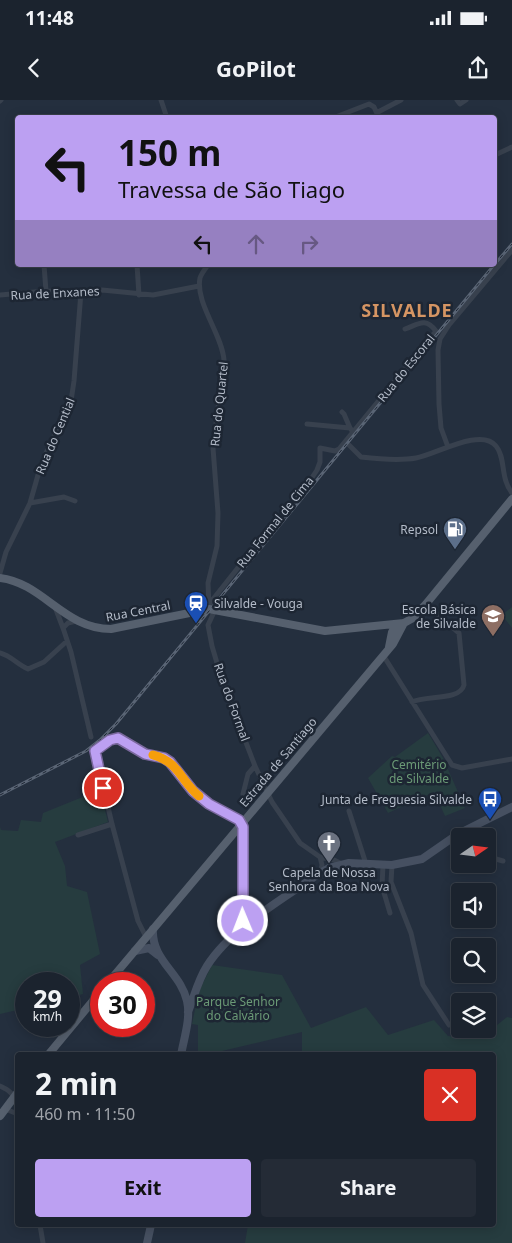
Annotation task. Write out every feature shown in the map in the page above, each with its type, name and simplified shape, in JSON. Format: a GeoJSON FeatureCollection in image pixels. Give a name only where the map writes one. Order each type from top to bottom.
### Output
{"type":"FeatureCollection","features":[{"type":"Feature","properties":{"kind":"main road","name":"Estrada de Santiago"},"geometry":{"type":"LineString","coordinates":[[117,972],[389,648],[394,629],[413,618],[426,604],[512,499]]}},
{"type":"Feature","properties":{"kind":"main road","name":"Rua Central"},"geometry":{"type":"LineString","coordinates":[[0,578],[20,583],[76,621],[98,629],[111,629],[211,608],[325,631],[394,629]]}},
{"type":"Feature","properties":{"kind":"main road"},"geometry":{"type":"LineString","coordinates":[[181,1052],[188,1012],[207,965],[231,938],[245,926],[320,873],[342,864],[392,865],[422,859],[458,834],[512,807]]}},
{"type":"Feature","properties":{"kind":"main road"},"geometry":{"type":"LineString","coordinates":[[152,948],[153,928]]}},
{"type":"Feature","properties":{"kind":"main road"},"geometry":{"type":"LineString","coordinates":[[146,937],[146,944],[152,948],[180,986],[187,1001],[188,1012]]}},
{"type":"Feature","properties":{"kind":"main road"},"geometry":{"type":"LineString","coordinates":[[135,951],[152,948]]}},
{"type":"Feature","properties":{"kind":"main road"},"geometry":{"type":"LineString","coordinates":[[180,986],[189,989],[198,986]]}},
{"type":"Feature","properties":{"kind":"main road"},"geometry":{"type":"LineString","coordinates":[[50,1052],[90,1003]]}},
{"type":"Feature","properties":{"kind":"main road"},"geometry":{"type":"LineString","coordinates":[[3,1113],[15,1099]]}},
{"type":"Feature","properties":{"kind":"main road"},"geometry":{"type":"LineString","coordinates":[[147,1243],[151,1227]]}},
{"type":"Feature","properties":{"kind":"street"},"geometry":{"type":"LineString","coordinates":[[160,100],[166,115]]}},
{"type":"Feature","properties":{"kind":"street"},"geometry":{"type":"LineString","coordinates":[[340,115],[366,104],[374,106],[378,115],[401,100]]}},
{"type":"Feature","properties":{"kind":"street"},"geometry":{"type":"LineString","coordinates":[[457,100],[460,104],[466,100]]}},
{"type":"Feature","properties":{"kind":"street"},"geometry":{"type":"LineString","coordinates":[[497,154],[512,147]]}},
{"type":"Feature","properties":{"kind":"street"},"geometry":{"type":"LineString","coordinates":[[448,447],[441,428],[438,404],[438,350],[440,339],[449,325],[512,250]]}},
{"type":"Feature","properties":{"kind":"street"},"geometry":{"type":"LineString","coordinates":[[44,267],[46,291]]}},
{"type":"Feature","properties":{"kind":"street"},"geometry":{"type":"LineString","coordinates":[[137,267],[139,295]]}},
{"type":"Feature","properties":{"kind":"street"},"geometry":{"type":"LineString","coordinates":[[199,286],[200,276],[207,267]]}},
{"type":"Feature","properties":{"kind":"street","name":"Rua de Enxanes"},"geometry":{"type":"LineString","coordinates":[[0,295],[46,291],[81,292],[102,290],[139,295],[165,294],[199,286]]}},
{"type":"Feature","properties":{"kind":"street","name":"Rua do Quartel"},"geometry":{"type":"LineString","coordinates":[[199,286],[207,314],[218,335],[224,360],[213,448],[218,513],[217,546],[208,583],[208,598],[211,608]]}},
{"type":"Feature","properties":{"kind":"street","name":"Rua do Cential"},"geometry":{"type":"LineString","coordinates":[[0,573],[6,552],[30,503],[40,468],[71,400],[81,292]]}},
{"type":"Feature","properties":{"kind":"street","name":"Rua do Escoral"},"geometry":{"type":"LineString","coordinates":[[335,451],[436,331],[427,322],[405,329]]}},
{"type":"Feature","properties":{"kind":"street"},"geometry":{"type":"LineString","coordinates":[[342,412],[351,430]]}},
{"type":"Feature","properties":{"kind":"street"},"geometry":{"type":"LineString","coordinates":[[307,424],[351,430]]}},
{"type":"Feature","properties":{"kind":"street"},"geometry":{"type":"LineString","coordinates":[[349,445],[361,458],[414,458],[480,439],[491,442],[498,450],[504,478],[512,492]]}},
{"type":"Feature","properties":{"kind":"street","name":"Rua Formal de Cima"},"geometry":{"type":"LineString","coordinates":[[211,608],[256,545],[302,493],[317,470],[320,462],[320,448],[335,451]]}},
{"type":"Feature","properties":{"kind":"street"},"geometry":{"type":"LineString","coordinates":[[30,503],[64,497],[75,501]]}},
{"type":"Feature","properties":{"kind":"street"},"geometry":{"type":"LineString","coordinates":[[412,702],[421,698],[456,694],[462,690],[464,685],[459,633],[426,604]]}},
{"type":"Feature","properties":{"kind":"street"},"geometry":{"type":"LineString","coordinates":[[54,606],[68,641],[91,737]]}},
{"type":"Feature","properties":{"kind":"street","name":"Rua do Formal"},"geometry":{"type":"LineString","coordinates":[[211,608],[208,624],[222,680],[267,792],[292,833],[309,851],[320,857],[342,864]]}},
{"type":"Feature","properties":{"kind":"street"},"geometry":{"type":"LineString","coordinates":[[63,628],[68,623],[76,621]]}},
{"type":"Feature","properties":{"kind":"street"},"geometry":{"type":"LineString","coordinates":[[0,653],[7,655],[20,666],[28,669],[44,662],[68,641]]}},
{"type":"Feature","properties":{"kind":"street"},"geometry":{"type":"LineString","coordinates":[[383,655],[452,765],[462,768],[512,758]]}},
{"type":"Feature","properties":{"kind":"street"},"geometry":{"type":"LineString","coordinates":[[146,937],[138,921],[95,751],[110,740],[118,738],[145,754],[164,758],[170,762],[193,791],[209,804],[242,823],[243,913],[245,926]]}},
{"type":"Feature","properties":{"kind":"street"},"geometry":{"type":"LineString","coordinates":[[504,761],[512,763]]}},
{"type":"Feature","properties":{"kind":"street"},"geometry":{"type":"LineString","coordinates":[[243,794],[248,774],[255,766]]}},
{"type":"Feature","properties":{"kind":"street"},"geometry":{"type":"LineString","coordinates":[[349,811],[366,864]]}},
{"type":"Feature","properties":{"kind":"street"},"geometry":{"type":"LineString","coordinates":[[78,835],[112,824]]}},
{"type":"Feature","properties":{"kind":"street"},"geometry":{"type":"LineString","coordinates":[[320,857],[322,865],[320,873]]}},
{"type":"Feature","properties":{"kind":"street"},"geometry":{"type":"LineString","coordinates":[[496,859],[503,861]]}},
{"type":"Feature","properties":{"kind":"street"},"geometry":{"type":"LineString","coordinates":[[384,865],[382,886],[390,913]]}},
{"type":"Feature","properties":{"kind":"street"},"geometry":{"type":"LineString","coordinates":[[392,865],[391,882],[412,933],[423,985],[449,1025]]}},
{"type":"Feature","properties":{"kind":"street"},"geometry":{"type":"LineString","coordinates":[[0,1086],[8,1090],[15,1097]]}},
{"type":"Feature","properties":{"kind":"street"},"geometry":{"type":"LineString","coordinates":[[40,1227],[43,1243]]}},
{"type":"Feature","properties":{"kind":"green space"},"geometry":{"type":"Polygon","coordinates":[[[512,607],[512,628],[502,615],[512,607]]]}},
{"type":"Feature","properties":{"kind":"green space","name":"Cemitério de Silvalde"},"geometry":{"type":"Polygon","coordinates":[[[428,733],[443,758],[465,808],[445,816],[434,792],[388,813],[368,778],[392,756],[395,757],[428,733]]]}},
{"type":"Feature","properties":{"kind":"green space"},"geometry":{"type":"Polygon","coordinates":[[[100,790],[108,822],[55,842],[65,866],[67,886],[87,892],[100,954],[80,965],[83,994],[80,995],[80,972],[15,972],[15,1011],[0,1014],[0,827],[1,830],[18,831],[21,820],[41,822],[43,813],[100,790]]]}},
{"type":"Feature","properties":{"kind":"green space","name":"Parque Senhor do Calvário"},"geometry":{"type":"Polygon","coordinates":[[[212,965],[282,975],[311,1028],[366,1007],[388,1035],[434,1020],[451,1038],[480,1039],[496,1038],[496,1026],[507,1017],[512,1018],[512,1243],[245,1243],[248,1227],[496,1227],[496,1052],[302,1052],[302,1032],[218,1052],[198,1052],[198,1025],[192,1024],[196,1005],[199,1005],[199,991],[212,965]]]}},
{"type":"Feature","properties":{"kind":"railway"},"geometry":{"type":"LineString","coordinates":[[497,262],[512,244]]}},
{"type":"Feature","properties":{"kind":"railway"},"geometry":{"type":"LineString","coordinates":[[0,795],[86,751],[116,724],[492,267]]}},
{"type":"Feature","properties":{"kind":"slow traffic"},"geometry":{"type":"LineString","coordinates":[[153,755],[170,762],[199,796]]}},
{"type":"Feature","properties":{"kind":"place","name":"Repsol"},"geometry":{"type":"Point","coordinates":[455,550]}},
{"type":"Feature","properties":{"kind":"place","name":"Silvalde - Vouga"},"geometry":{"type":"Point","coordinates":[196,624]}},
{"type":"Feature","properties":{"kind":"place","name":"Escola Básica de Silvalde"},"geometry":{"type":"Point","coordinates":[493,637]}},
{"type":"Feature","properties":{"kind":"place","name":"Junta de Freguesia Silvalde"},"geometry":{"type":"Point","coordinates":[490,820]}},
{"type":"Feature","properties":{"kind":"place","name":"Capela de Nossa Senhora da Boa Nova"},"geometry":{"type":"Point","coordinates":[329,864]}},
{"type":"Feature","properties":{"kind":"district","name":"SILVALDE"},"geometry":{"type":"Point","coordinates":[407,310]}},
{"type":"Feature","properties":{"kind":"route"},"geometry":{"type":"LineString","coordinates":[[103,788],[95,751],[110,740],[118,738],[145,754],[164,758],[170,762],[193,791],[218,810],[239,820],[243,827],[243,921]]}}]}
